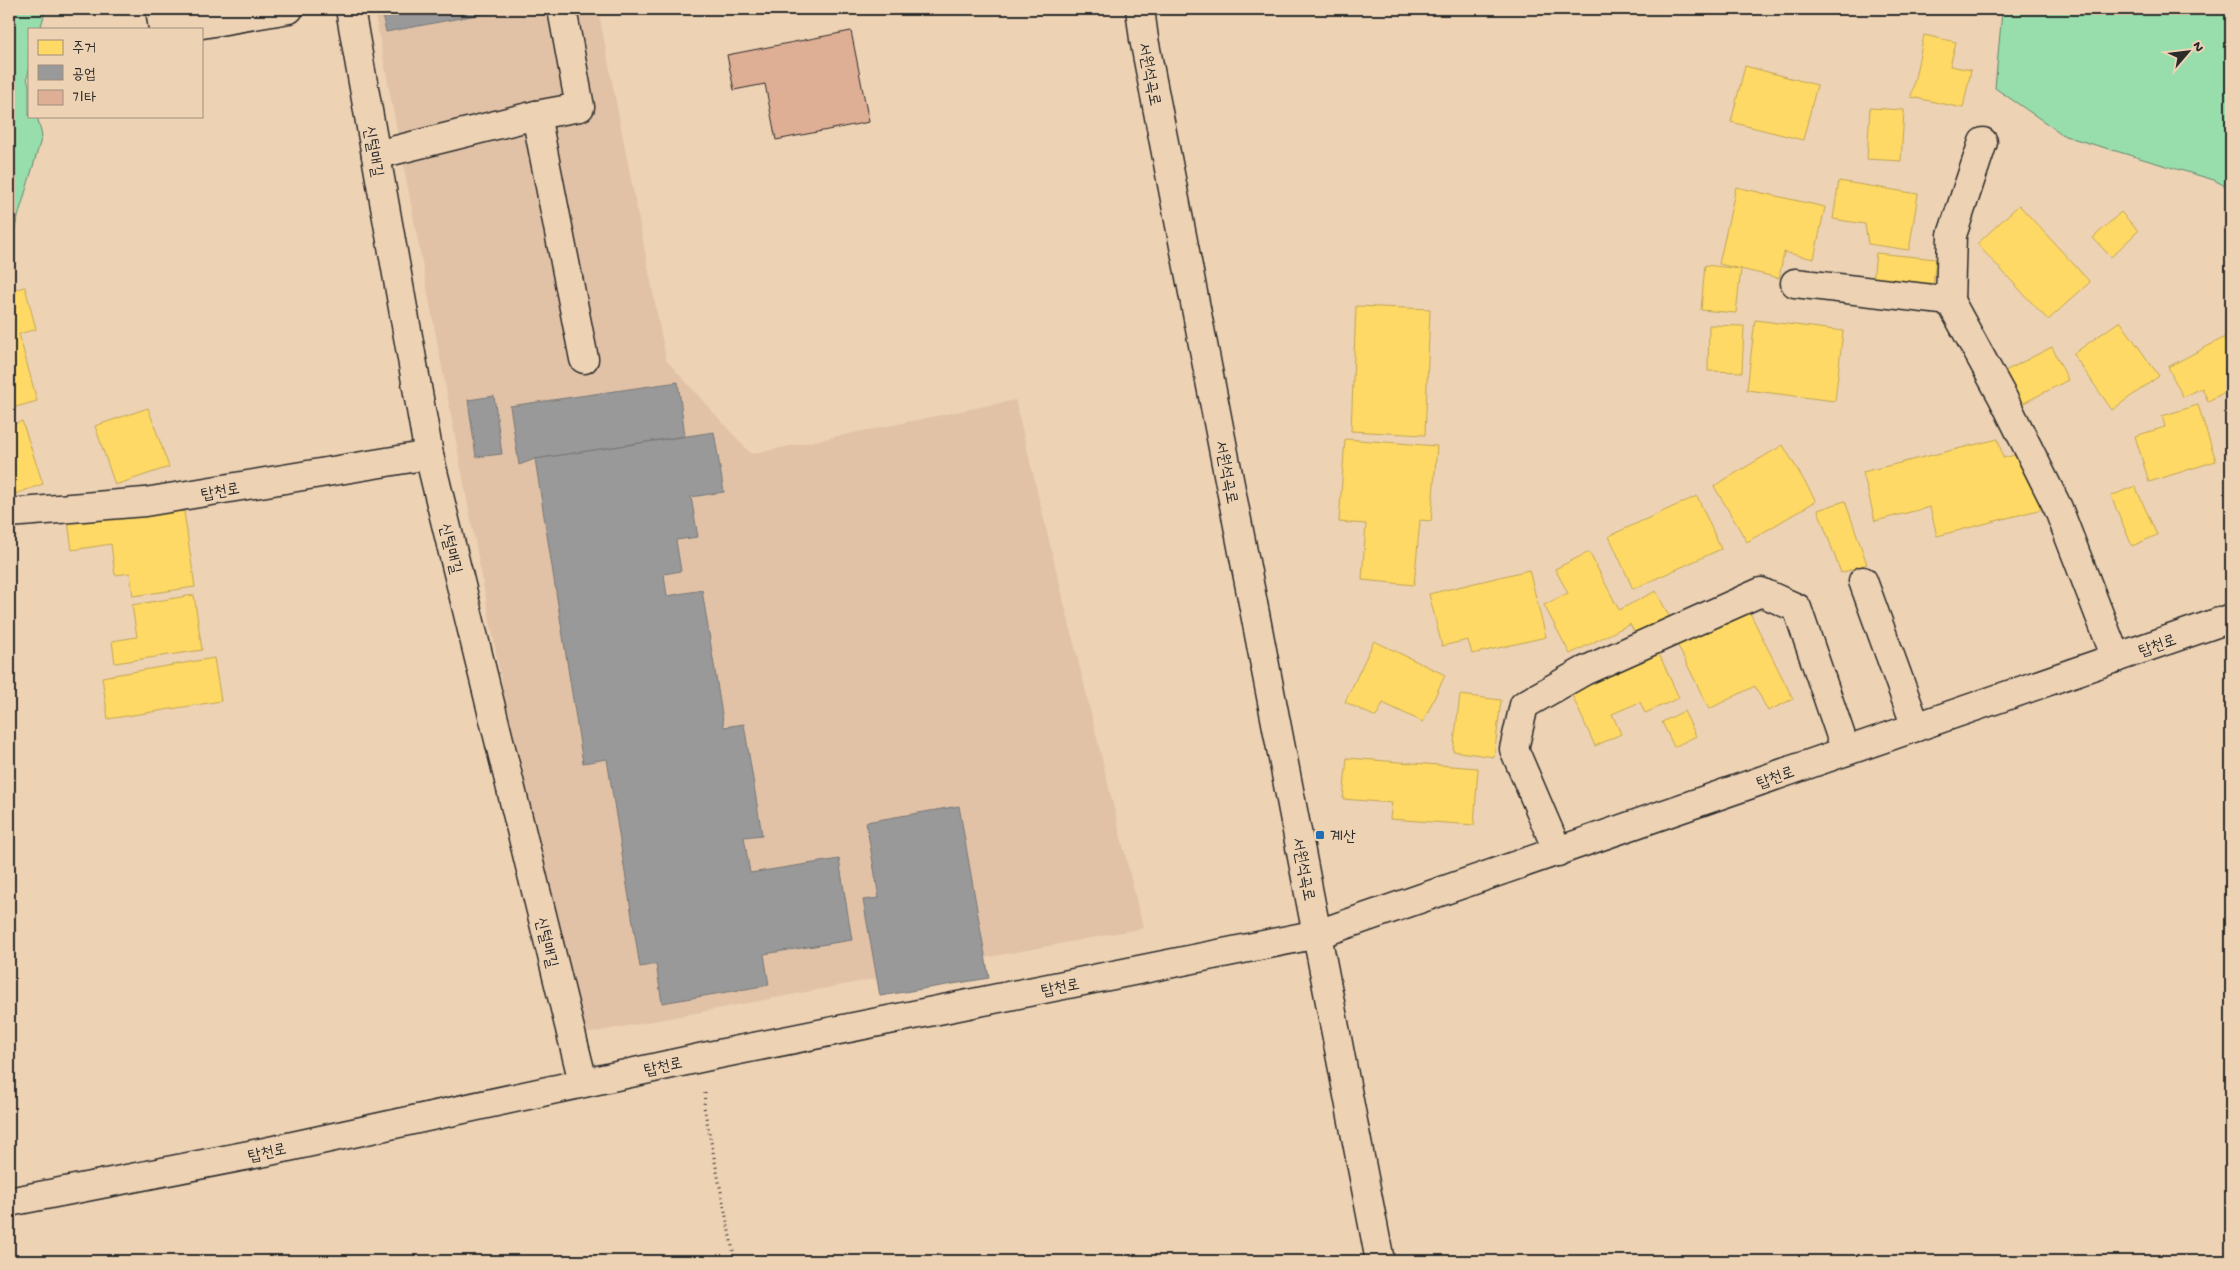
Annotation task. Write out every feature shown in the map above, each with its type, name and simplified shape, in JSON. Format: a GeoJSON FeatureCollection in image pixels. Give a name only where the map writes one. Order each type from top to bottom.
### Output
{"type":"FeatureCollection","features":[{"type":"Feature","properties":{"kind":"street"},"geometry":{"type":"LineString","coordinates":[[160,9],[163,28]]}},
{"type":"Feature","properties":{"kind":"street"},"geometry":{"type":"LineString","coordinates":[[179,28],[289,9]]}},
{"type":"Feature","properties":{"kind":"street","name":"신털매길"},"geometry":{"type":"LineString","coordinates":[[350,9],[429,455],[583,1082]]}},
{"type":"Feature","properties":{"kind":"street"},"geometry":{"type":"LineString","coordinates":[[376,155],[536,115],[580,107],[562,9]]}},
{"type":"Feature","properties":{"kind":"street","name":"서원석곡로"},"geometry":{"type":"LineString","coordinates":[[1140,9],[1144,39],[1318,934]]}},
{"type":"Feature","properties":{"kind":"street"},"geometry":{"type":"LineString","coordinates":[[536,115],[584,359]]}},
{"type":"Feature","properties":{"kind":"street"},"geometry":{"type":"LineString","coordinates":[[1983,142],[1952,235],[1950,302],[2002,396],[2058,508],[2116,658]]}},
{"type":"Feature","properties":{"kind":"street"},"geometry":{"type":"LineString","coordinates":[[1795,283],[1950,302]]}},
{"type":"Feature","properties":{"kind":"street","name":"탑천로"},"geometry":{"type":"LineString","coordinates":[[9,514],[145,502],[429,455]]}},
{"type":"Feature","properties":{"kind":"street"},"geometry":{"type":"LineString","coordinates":[[1863,581],[1916,727]]}},
{"type":"Feature","properties":{"kind":"street"},"geometry":{"type":"LineString","coordinates":[[1558,852],[1514,749],[1524,705],[1584,671],[1761,592],[1797,608],[1846,751]]}},
{"type":"Feature","properties":{"kind":"street","name":"탑천로"},"geometry":{"type":"LineString","coordinates":[[9,1202],[265,1152],[709,1056],[1318,934],[2231,618]]}},
{"type":"Feature","properties":{"kind":"street"},"geometry":{"type":"LineString","coordinates":[[1318,934],[1380,1261]]}},
{"type":"Feature","properties":{"kind":"path"},"geometry":{"type":"LineString","coordinates":[[709,1056],[704,1107],[735,1261]]}},
{"type":"Feature","properties":{"kind":"shaded area"},"geometry":{"type":"Polygon","coordinates":[[[374,9],[598,9],[666,360],[751,454],[1015,400],[1143,928],[569,1037],[374,9]]]}},
{"type":"Feature","properties":{"kind":"green space"},"geometry":{"type":"Polygon","coordinates":[[[9,9],[46,9],[40,28],[28,28],[28,118],[38,118],[42,136],[9,247],[9,9]]]}},
{"type":"Feature","properties":{"kind":"green space"},"geometry":{"type":"Polygon","coordinates":[[[1993,9],[2231,9],[2231,189],[2214,180],[2065,136],[1995,88],[2002,12],[1993,9]]]}},
{"type":"Feature","properties":{"kind":"building: 주거"},"geometry":{"type":"Polygon","coordinates":[[[1924,35],[1956,42],[1950,66],[1971,70],[1963,108],[1911,97],[1924,35]]]}},
{"type":"Feature","properties":{"kind":"building: 주거"},"geometry":{"type":"Polygon","coordinates":[[[1745,66],[1817,85],[1803,140],[1731,122],[1745,66]]]}},
{"type":"Feature","properties":{"kind":"building: 주거"},"geometry":{"type":"Polygon","coordinates":[[[1870,108],[1904,110],[1901,161],[1867,159],[1870,108]]]}},
{"type":"Feature","properties":{"kind":"building: 주거"},"geometry":{"type":"Polygon","coordinates":[[[1839,181],[1918,194],[1909,250],[1868,244],[1865,224],[1833,219],[1839,181]]]}},
{"type":"Feature","properties":{"kind":"building: 주거"},"geometry":{"type":"Polygon","coordinates":[[[1736,187],[1825,207],[1814,259],[1784,252],[1779,278],[1719,264],[1736,187]]]}},
{"type":"Feature","properties":{"kind":"building: 주거"},"geometry":{"type":"Polygon","coordinates":[[[2019,205],[2090,282],[2048,320],[1977,244],[2019,205]]]}},
{"type":"Feature","properties":{"kind":"building: 주거"},"geometry":{"type":"Polygon","coordinates":[[[2121,212],[2138,231],[2111,257],[2093,238],[2121,212]]]}},
{"type":"Feature","properties":{"kind":"building: 주거"},"geometry":{"type":"Polygon","coordinates":[[[1876,253],[1936,259],[1933,286],[1873,281],[1876,253]]]}},
{"type":"Feature","properties":{"kind":"building: 주거"},"geometry":{"type":"Polygon","coordinates":[[[1705,265],[1741,269],[1736,313],[1701,310],[1705,265]]]}},
{"type":"Feature","properties":{"kind":"building: 주거"},"geometry":{"type":"Polygon","coordinates":[[[25,287],[36,329],[19,334],[37,401],[9,409],[9,291],[25,287]]]}},
{"type":"Feature","properties":{"kind":"building: 주거"},"geometry":{"type":"Polygon","coordinates":[[[1356,306],[1430,309],[1425,435],[1351,431],[1356,306]]]}},
{"type":"Feature","properties":{"kind":"building: 주거"},"geometry":{"type":"Polygon","coordinates":[[[1755,320],[1843,331],[1835,401],[1747,390],[1755,320]]]}},
{"type":"Feature","properties":{"kind":"building: 주거"},"geometry":{"type":"Polygon","coordinates":[[[2120,321],[2159,376],[2112,410],[2073,354],[2120,321]]]}},
{"type":"Feature","properties":{"kind":"building: 주거"},"geometry":{"type":"Polygon","coordinates":[[[1709,325],[1744,326],[1742,372],[1708,371],[1709,325]]]}},
{"type":"Feature","properties":{"kind":"building: 주거"},"geometry":{"type":"Polygon","coordinates":[[[2231,334],[2231,389],[2208,401],[2202,388],[2183,397],[2168,367],[2231,334]]]}},
{"type":"Feature","properties":{"kind":"building: 주거"},"geometry":{"type":"Polygon","coordinates":[[[2052,347],[2068,380],[2022,404],[2005,371],[2052,347]]]}},
{"type":"Feature","properties":{"kind":"building: 주거"},"geometry":{"type":"Polygon","coordinates":[[[2198,405],[2216,461],[2149,482],[2135,436],[2165,427],[2162,416],[2198,405]]]}},
{"type":"Feature","properties":{"kind":"building: 주거"},"geometry":{"type":"Polygon","coordinates":[[[148,408],[169,467],[115,485],[95,426],[148,408]]]}},
{"type":"Feature","properties":{"kind":"building: 주거"},"geometry":{"type":"Polygon","coordinates":[[[22,421],[43,484],[9,496],[9,426],[22,421]]]}},
{"type":"Feature","properties":{"kind":"building: 주거"},"geometry":{"type":"Polygon","coordinates":[[[1345,439],[1437,446],[1431,521],[1420,520],[1414,585],[1362,580],[1366,524],[1339,522],[1345,439]]]}},
{"type":"Feature","properties":{"kind":"building: 주거"},"geometry":{"type":"Polygon","coordinates":[[[1998,439],[2003,458],[2027,452],[2042,509],[1937,536],[1930,507],[1875,521],[1863,472],[1998,439]]]}},
{"type":"Feature","properties":{"kind":"building: 주거"},"geometry":{"type":"Polygon","coordinates":[[[1783,445],[1816,501],[1747,542],[1714,486],[1783,445]]]}},
{"type":"Feature","properties":{"kind":"building: 주거"},"geometry":{"type":"Polygon","coordinates":[[[2135,486],[2157,535],[2132,546],[2111,496],[2135,486]]]}},
{"type":"Feature","properties":{"kind":"building: 주거"},"geometry":{"type":"Polygon","coordinates":[[[1697,496],[1721,549],[1633,589],[1609,536],[1697,496]]]}},
{"type":"Feature","properties":{"kind":"building: 주거"},"geometry":{"type":"Polygon","coordinates":[[[1845,501],[1867,564],[1841,573],[1818,510],[1845,501]]]}},
{"type":"Feature","properties":{"kind":"building: 주거"},"geometry":{"type":"Polygon","coordinates":[[[183,505],[195,587],[133,596],[130,573],[115,575],[111,544],[72,550],[68,521],[183,505]]]}},
{"type":"Feature","properties":{"kind":"building: 주거"},"geometry":{"type":"Polygon","coordinates":[[[1589,552],[1619,610],[1656,591],[1672,622],[1638,640],[1630,624],[1570,654],[1544,605],[1568,593],[1555,569],[1589,552]]]}},
{"type":"Feature","properties":{"kind":"building: 주거"},"geometry":{"type":"Polygon","coordinates":[[[1529,570],[1546,637],[1472,654],[1468,640],[1442,646],[1429,594],[1529,570]]]}},
{"type":"Feature","properties":{"kind":"building: 주거"},"geometry":{"type":"Polygon","coordinates":[[[194,595],[202,650],[115,663],[112,641],[137,637],[132,605],[194,595]]]}},
{"type":"Feature","properties":{"kind":"building: 주거"},"geometry":{"type":"Polygon","coordinates":[[[1747,607],[1793,699],[1768,711],[1755,686],[1709,709],[1676,642],[1747,607]]]}},
{"type":"Feature","properties":{"kind":"building: 주거"},"geometry":{"type":"Polygon","coordinates":[[[1374,641],[1445,675],[1423,722],[1383,703],[1376,717],[1345,702],[1374,641]]]}},
{"type":"Feature","properties":{"kind":"building: 주거"},"geometry":{"type":"Polygon","coordinates":[[[1659,654],[1679,698],[1645,713],[1640,702],[1612,714],[1621,734],[1595,746],[1571,693],[1659,654]]]}},
{"type":"Feature","properties":{"kind":"building: 주거"},"geometry":{"type":"Polygon","coordinates":[[[214,658],[221,701],[108,719],[102,677],[214,658]]]}},
{"type":"Feature","properties":{"kind":"building: 주거"},"geometry":{"type":"Polygon","coordinates":[[[1460,695],[1501,700],[1494,757],[1453,751],[1460,695]]]}},
{"type":"Feature","properties":{"kind":"building: 주거"},"geometry":{"type":"Polygon","coordinates":[[[1684,711],[1696,736],[1674,747],[1662,722],[1684,711]]]}},
{"type":"Feature","properties":{"kind":"building: 주거"},"geometry":{"type":"Polygon","coordinates":[[[1347,758],[1478,768],[1474,825],[1390,819],[1392,803],[1343,799],[1347,758]]]}},
{"type":"Feature","properties":{"kind":"building: 공업"},"geometry":{"type":"Polygon","coordinates":[[[381,9],[498,9],[498,11],[386,32],[381,9]]]}},
{"type":"Feature","properties":{"kind":"building: 공업"},"geometry":{"type":"Polygon","coordinates":[[[678,382],[685,436],[535,459],[519,465],[510,406],[678,382]]]}},
{"type":"Feature","properties":{"kind":"building: 공업"},"geometry":{"type":"Polygon","coordinates":[[[494,396],[502,454],[476,457],[468,400],[494,396]]]}},
{"type":"Feature","properties":{"kind":"building: 공업"},"geometry":{"type":"Polygon","coordinates":[[[714,432],[724,492],[691,497],[698,537],[676,540],[681,571],[664,574],[667,596],[702,590],[724,727],[744,724],[762,835],[744,837],[750,873],[839,859],[852,940],[764,954],[769,985],[662,1003],[656,964],[640,967],[607,759],[583,763],[535,459],[714,432]]]}},
{"type":"Feature","properties":{"kind":"building: 공업"},"geometry":{"type":"Polygon","coordinates":[[[959,806],[989,978],[880,996],[863,900],[879,898],[866,822],[959,806]]]}},
{"type":"Feature","properties":{"kind":"building: 기타"},"geometry":{"type":"Polygon","coordinates":[[[851,31],[869,122],[776,140],[765,84],[734,90],[727,55],[851,31]]]}},
{"type":"Feature","properties":{"kind":"place","name":"계산"},"geometry":{"type":"Point","coordinates":[1320,835]}}]}
